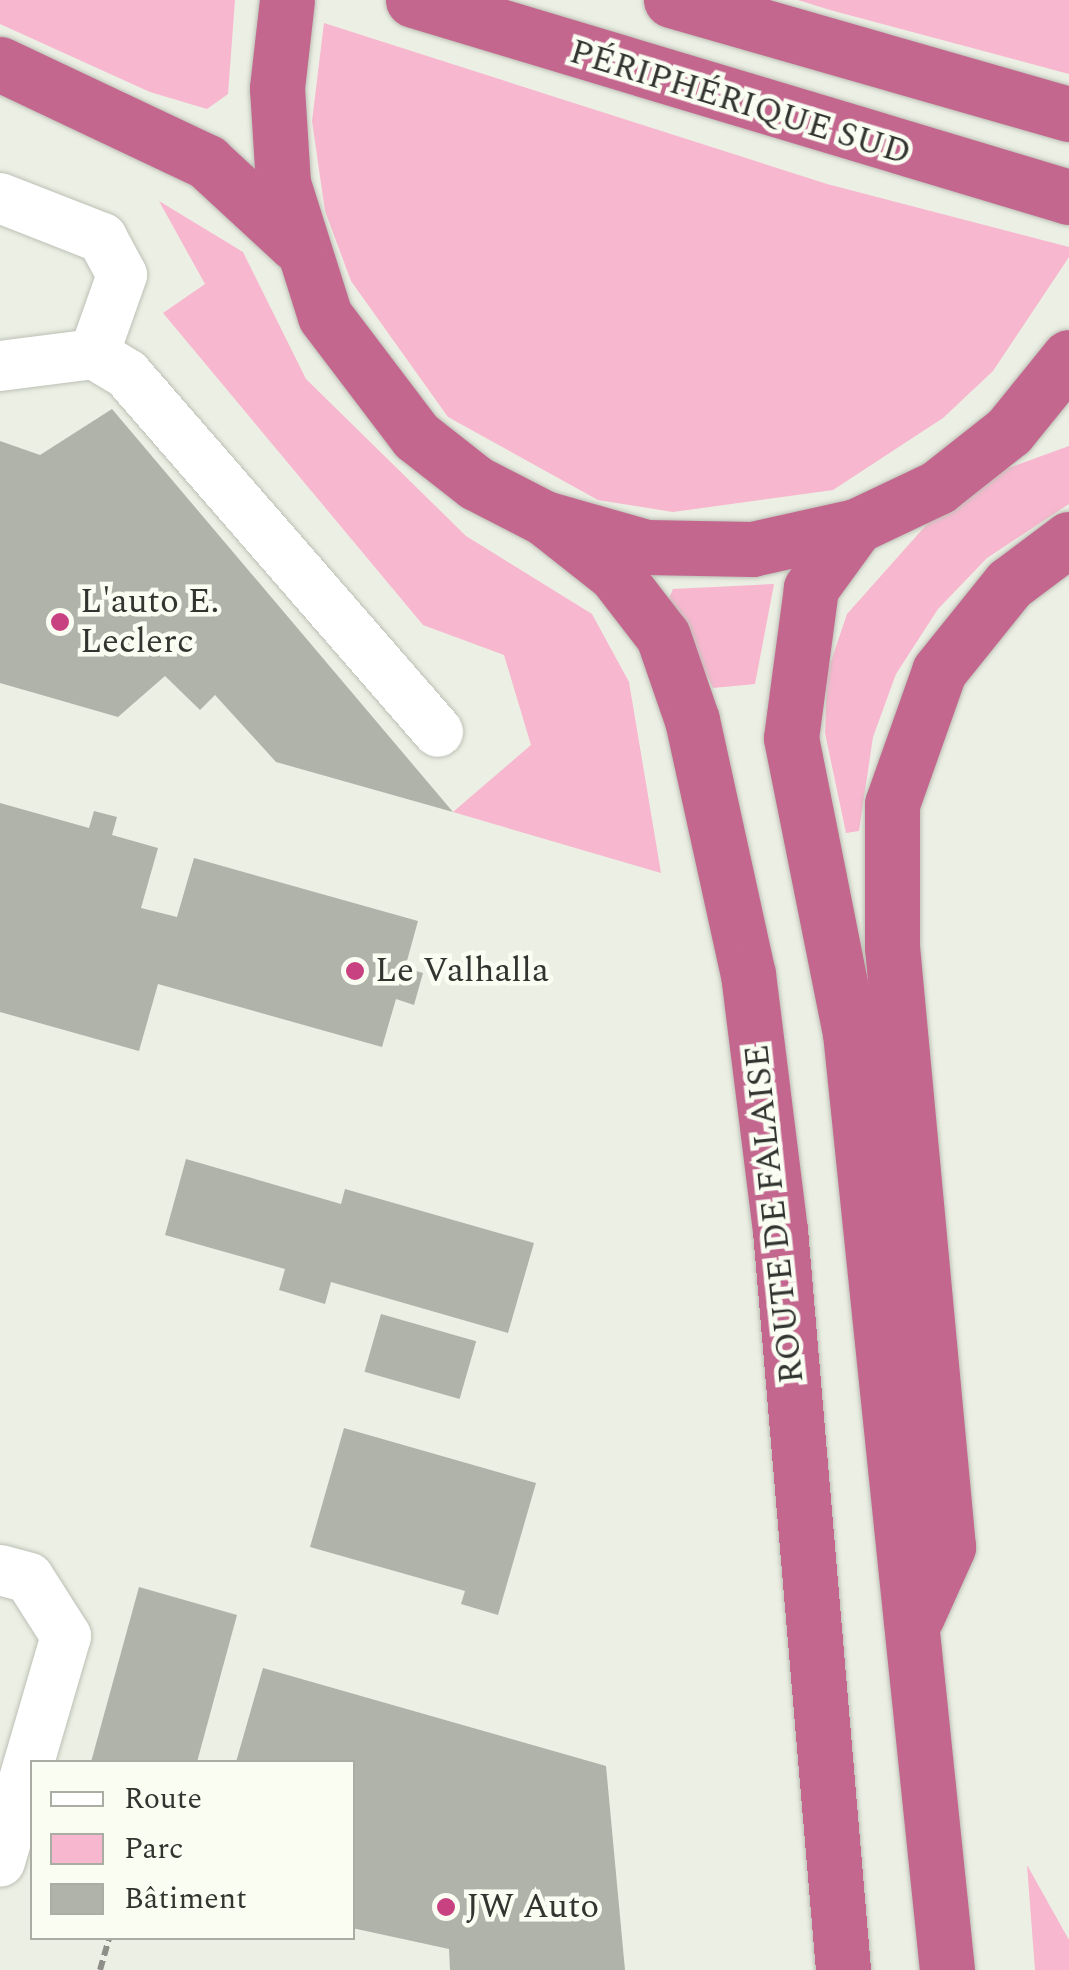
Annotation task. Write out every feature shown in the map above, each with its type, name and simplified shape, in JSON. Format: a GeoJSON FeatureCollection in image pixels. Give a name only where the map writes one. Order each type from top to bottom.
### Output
{"type":"FeatureCollection","features":[{"type":"Feature","properties":{"kind":"highway"},"geometry":{"type":"LineString","coordinates":[[287,0],[277,88],[283,183],[296,244],[325,316],[378,394],[476,483],[544,518],[646,547],[752,549],[856,526],[938,487],[1009,431],[1069,356]]}},
{"type":"Feature","properties":{"kind":"highway","name":"PÉRIPHÉRIQUE SUD"},"geometry":{"type":"LineString","coordinates":[[413,0],[1069,196]]}},
{"type":"Feature","properties":{"kind":"highway"},"geometry":{"type":"LineString","coordinates":[[671,0],[1069,114]]}},
{"type":"Feature","properties":{"kind":"highway"},"geometry":{"type":"LineString","coordinates":[[0,64],[207,162],[296,244]]}},
{"type":"Feature","properties":{"kind":"highway"},"geometry":{"type":"LineString","coordinates":[[1009,431],[1069,426]]}},
{"type":"Feature","properties":{"kind":"highway","name":"ROUTE DE FALAISE"},"geometry":{"type":"LineString","coordinates":[[544,518],[615,574],[663,636],[692,720],[748,974],[780,1230],[843,1970]]}},
{"type":"Feature","properties":{"kind":"highway"},"geometry":{"type":"LineString","coordinates":[[856,526],[811,588],[791,738],[850,1033],[916,1618],[947,1970]]}},
{"type":"Feature","properties":{"kind":"highway"},"geometry":{"type":"LineString","coordinates":[[916,1618],[948,1547],[892,947],[892,804],[938,671],[1009,584],[1069,539]]}},
{"type":"Feature","properties":{"kind":"lane"},"geometry":{"type":"LineString","coordinates":[[0,198],[102,238],[122,275],[94,354]]}},
{"type":"Feature","properties":{"kind":"lane"},"geometry":{"type":"LineString","coordinates":[[0,366],[94,354],[127,374],[438,732]]}},
{"type":"Feature","properties":{"kind":"lane"},"geometry":{"type":"LineString","coordinates":[[0,1570],[29,1578],[66,1636],[0,1862]]}},
{"type":"Feature","properties":{"kind":"path"},"geometry":{"type":"LineString","coordinates":[[100,1970],[108,1940]]}},
{"type":"Feature","properties":{"kind":"green space"},"geometry":{"type":"Polygon","coordinates":[[[0,0],[235,0],[228,94],[207,109],[150,92],[0,24],[0,0]]]}},
{"type":"Feature","properties":{"kind":"green space"},"geometry":{"type":"Polygon","coordinates":[[[798,0],[1069,0],[1069,74],[830,10],[798,0]]]}},
{"type":"Feature","properties":{"kind":"green space"},"geometry":{"type":"Polygon","coordinates":[[[324,23],[827,184],[1069,247],[1069,257],[993,371],[943,418],[833,490],[673,512],[598,500],[448,417],[351,281],[325,211],[312,121],[324,23]]]}},
{"type":"Feature","properties":{"kind":"green space"},"geometry":{"type":"Polygon","coordinates":[[[159,201],[243,252],[306,379],[466,536],[592,614],[629,682],[661,873],[453,812],[531,745],[504,655],[423,625],[163,313],[205,284],[159,201]]]}},
{"type":"Feature","properties":{"kind":"green space"},"geometry":{"type":"Polygon","coordinates":[[[1069,446],[1069,504],[987,558],[938,609],[896,674],[873,737],[859,831],[846,833],[825,733],[827,673],[847,614],[936,514],[997,472],[1069,446]]]}},
{"type":"Feature","properties":{"kind":"green space"},"geometry":{"type":"Polygon","coordinates":[[[774,584],[755,684],[713,688],[669,598],[673,589],[774,584]]]}},
{"type":"Feature","properties":{"kind":"green space"},"geometry":{"type":"Polygon","coordinates":[[[1027,1865],[1069,1940],[1069,1970],[1035,1970],[1027,1865]]]}},
{"type":"Feature","properties":{"kind":"building"},"geometry":{"type":"Polygon","coordinates":[[[112,409],[453,812],[276,762],[215,695],[200,710],[165,676],[118,717],[0,683],[0,441],[40,455],[112,409]]]}},
{"type":"Feature","properties":{"kind":"building"},"geometry":{"type":"Polygon","coordinates":[[[0,803],[89,828],[94,811],[117,817],[112,835],[158,848],[141,908],[177,917],[194,858],[418,921],[405,968],[423,973],[414,1005],[396,999],[382,1047],[158,984],[139,1051],[0,1012],[0,803]]]}},
{"type":"Feature","properties":{"kind":"building"},"geometry":{"type":"Polygon","coordinates":[[[186,1159],[341,1204],[345,1189],[534,1243],[508,1333],[331,1282],[325,1304],[279,1290],[285,1269],[165,1235],[186,1159]]]}},
{"type":"Feature","properties":{"kind":"building"},"geometry":{"type":"Polygon","coordinates":[[[381,1314],[476,1341],[460,1399],[364,1372],[381,1314]]]}},
{"type":"Feature","properties":{"kind":"building"},"geometry":{"type":"Polygon","coordinates":[[[344,1428],[536,1483],[498,1615],[461,1604],[465,1591],[310,1547],[344,1428]]]}},
{"type":"Feature","properties":{"kind":"building"},"geometry":{"type":"Polygon","coordinates":[[[139,1587],[237,1615],[198,1760],[92,1760],[139,1587]]]}},
{"type":"Feature","properties":{"kind":"building"},"geometry":{"type":"Polygon","coordinates":[[[263,1668],[606,1766],[625,1970],[450,1970],[449,1949],[355,1929],[355,1760],[237,1760],[263,1668]]]}},
{"type":"Feature","properties":{"kind":"place","name":"L'auto E. Leclerc"},"geometry":{"type":"Point","coordinates":[60,622]}},
{"type":"Feature","properties":{"kind":"place","name":"Le Valhalla"},"geometry":{"type":"Point","coordinates":[355,971]}},
{"type":"Feature","properties":{"kind":"place","name":"JW Auto"},"geometry":{"type":"Point","coordinates":[446,1907]}}]}
